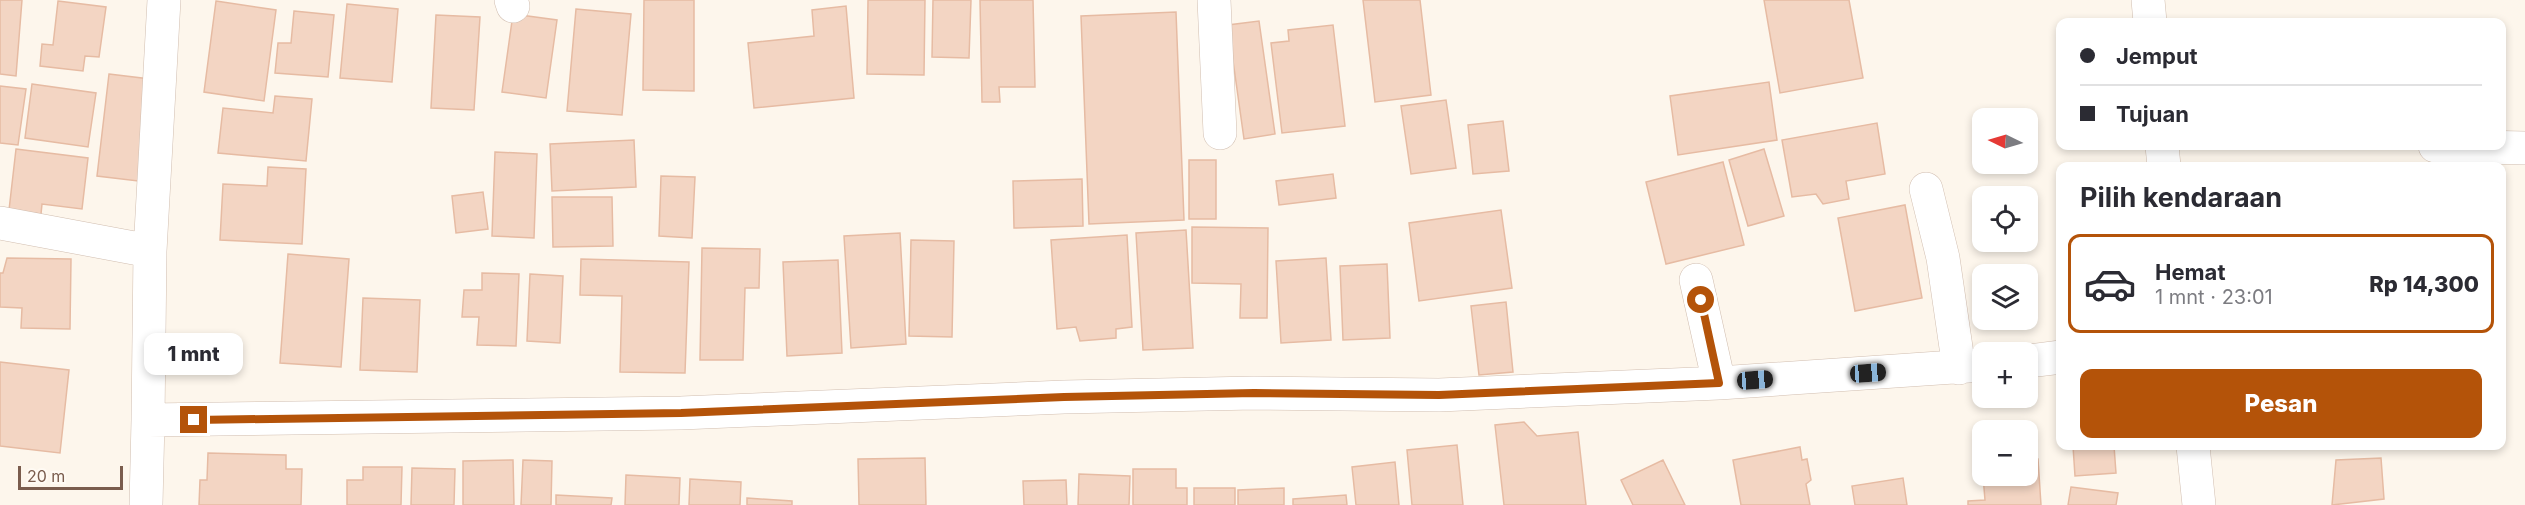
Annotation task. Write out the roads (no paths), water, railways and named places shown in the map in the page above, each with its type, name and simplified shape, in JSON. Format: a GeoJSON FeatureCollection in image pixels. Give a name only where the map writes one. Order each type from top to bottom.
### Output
{"type":"FeatureCollection","features":[{"type":"Feature","properties":{"kind":"street"},"geometry":{"type":"LineString","coordinates":[[146,505],[150,251],[164,0]]}},
{"type":"Feature","properties":{"kind":"street"},"geometry":{"type":"LineString","coordinates":[[1214,0],[1220,133]]}},
{"type":"Feature","properties":{"kind":"street"},"geometry":{"type":"LineString","coordinates":[[2148,0],[2150,18]]}},
{"type":"Feature","properties":{"kind":"street"},"geometry":{"type":"LineString","coordinates":[[2506,148],[2525,148]]}},
{"type":"Feature","properties":{"kind":"street"},"geometry":{"type":"LineString","coordinates":[[148,420],[681,413],[1064,397],[1254,393],[1439,395],[1719,383],[1971,366],[1926,189]]}},
{"type":"Feature","properties":{"kind":"street"},"geometry":{"type":"LineString","coordinates":[[0,224],[150,251]]}},
{"type":"Feature","properties":{"kind":"street"},"geometry":{"type":"LineString","coordinates":[[1696,280],[1719,383]]}},
{"type":"Feature","properties":{"kind":"street"},"geometry":{"type":"LineString","coordinates":[[2038,360],[2056,358]]}},
{"type":"Feature","properties":{"kind":"street"},"geometry":{"type":"LineString","coordinates":[[2193,450],[2199,505]]}}]}
